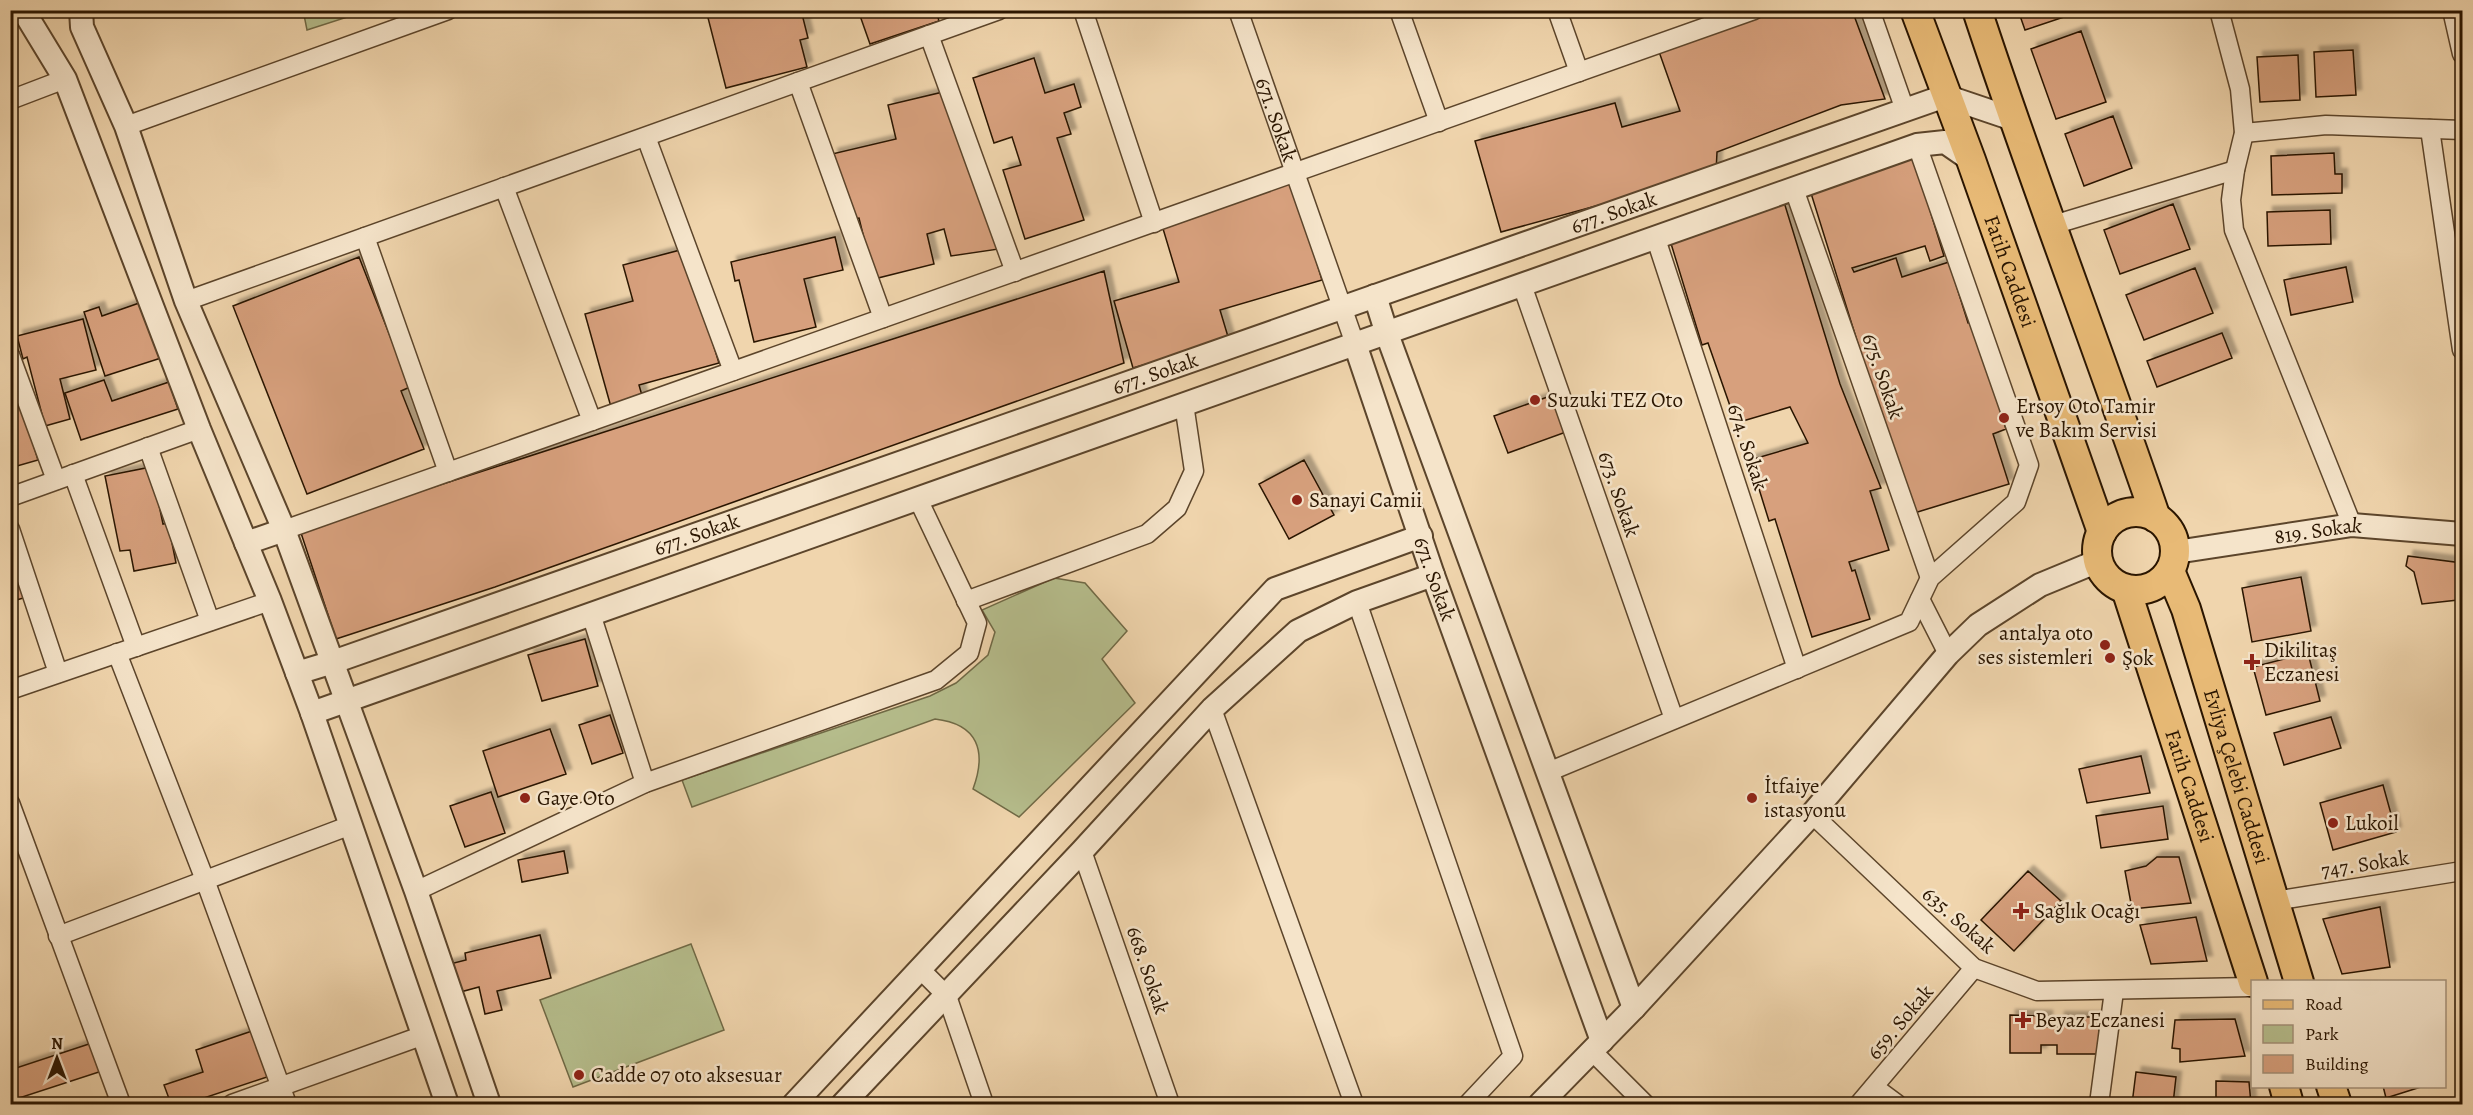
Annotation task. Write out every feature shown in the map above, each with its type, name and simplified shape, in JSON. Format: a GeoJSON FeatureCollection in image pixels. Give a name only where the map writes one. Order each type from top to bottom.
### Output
{"type":"FeatureCollection","features":[{"type":"Feature","properties":{"kind":"main road","name":"Fatih Caddesi"},"geometry":{"type":"LineString","coordinates":[[1915,10],[1945,96],[1971,160],[2102,532]]}},
{"type":"Feature","properties":{"kind":"main road"},"geometry":{"type":"LineString","coordinates":[[1977,10],[2013,120],[2053,225],[2156,518]]}},
{"type":"Feature","properties":{"kind":"main road"},"geometry":{"type":"LineString","coordinates":[[2126,514],[2146,514],[2156,518],[2170,532],[2173,561],[2156,586],[2146,590],[2126,589],[2108,579],[2098,561],[2097,551],[2102,532],[2117,517],[2126,514]]}},
{"type":"Feature","properties":{"kind":"main road","name":"Evliya Çelebi Caddesi"},"geometry":{"type":"LineString","coordinates":[[2173,561],[2299,980]]}},
{"type":"Feature","properties":{"kind":"main road","name":"Fatih Caddesi"},"geometry":{"type":"LineString","coordinates":[[2126,589],[2253,980]]}},
{"type":"Feature","properties":{"kind":"main road"},"geometry":{"type":"LineString","coordinates":[[2285,1088],[2289,1104]]}},
{"type":"Feature","properties":{"kind":"main road"},"geometry":{"type":"LineString","coordinates":[[2332,1088],[2337,1104]]}},
{"type":"Feature","properties":{"kind":"street"},"geometry":{"type":"LineString","coordinates":[[23,10],[64,79],[199,429],[270,601],[312,713],[447,1104]]}},
{"type":"Feature","properties":{"kind":"street"},"geometry":{"type":"LineString","coordinates":[[81,10],[82,27],[126,126],[186,301],[284,530],[416,891],[489,1104]]}},
{"type":"Feature","properties":{"kind":"street"},"geometry":{"type":"LineString","coordinates":[[126,126],[448,10]]}},
{"type":"Feature","properties":{"kind":"street"},"geometry":{"type":"LineString","coordinates":[[155,314],[999,10]]}},
{"type":"Feature","properties":{"kind":"street"},"geometry":{"type":"LineString","coordinates":[[1083,10],[1154,223]]}},
{"type":"Feature","properties":{"kind":"street","name":"671. Sokak"},"geometry":{"type":"LineString","coordinates":[[1238,10],[1597,1046]]}},
{"type":"Feature","properties":{"kind":"street"},"geometry":{"type":"LineString","coordinates":[[1399,10],[1438,122]]}},
{"type":"Feature","properties":{"kind":"street"},"geometry":{"type":"LineString","coordinates":[[1557,10],[1579,72]]}},
{"type":"Feature","properties":{"kind":"street"},"geometry":{"type":"LineString","coordinates":[[246,543],[1579,72],[1723,16],[1754,10]]}},
{"type":"Feature","properties":{"kind":"street"},"geometry":{"type":"LineString","coordinates":[[1870,10],[1905,110]]}},
{"type":"Feature","properties":{"kind":"street"},"geometry":{"type":"LineString","coordinates":[[2219,10],[2240,89],[2244,133],[2231,200],[2234,230],[2352,525]]}},
{"type":"Feature","properties":{"kind":"street"},"geometry":{"type":"LineString","coordinates":[[2452,10],[2463,54]]}},
{"type":"Feature","properties":{"kind":"street"},"geometry":{"type":"LineString","coordinates":[[929,35],[1015,272]]}},
{"type":"Feature","properties":{"kind":"street"},"geometry":{"type":"LineString","coordinates":[[10,100],[64,79]]}},
{"type":"Feature","properties":{"kind":"street"},"geometry":{"type":"LineString","coordinates":[[798,82],[883,318]]}},
{"type":"Feature","properties":{"kind":"street"},"geometry":{"type":"LineString","coordinates":[[1945,96],[2013,120]]}},
{"type":"Feature","properties":{"kind":"street","name":"677. Sokak"},"geometry":{"type":"LineString","coordinates":[[297,673],[1945,96]]}},
{"type":"Feature","properties":{"kind":"street"},"geometry":{"type":"LineString","coordinates":[[2244,133],[2326,125],[2463,130]]}},
{"type":"Feature","properties":{"kind":"street"},"geometry":{"type":"LineString","coordinates":[[2430,129],[2463,351]]}},
{"type":"Feature","properties":{"kind":"street"},"geometry":{"type":"LineString","coordinates":[[646,137],[733,372]]}},
{"type":"Feature","properties":{"kind":"street","name":"677. Sokak"},"geometry":{"type":"LineString","coordinates":[[312,713],[1917,146],[1945,142],[1971,160]]}},
{"type":"Feature","properties":{"kind":"street"},"geometry":{"type":"LineString","coordinates":[[1548,772],[1909,622],[1930,578],[2016,502],[2029,465],[1917,146]]}},
{"type":"Feature","properties":{"kind":"street"},"geometry":{"type":"LineString","coordinates":[[2053,225],[2235,170]]}},
{"type":"Feature","properties":{"kind":"street"},"geometry":{"type":"LineString","coordinates":[[504,188],[592,421]]}},
{"type":"Feature","properties":{"kind":"street","name":"675. Sokak"},"geometry":{"type":"LineString","coordinates":[[1794,189],[1930,578]]}},
{"type":"Feature","properties":{"kind":"street"},"geometry":{"type":"LineString","coordinates":[[365,237],[448,472]]}},
{"type":"Feature","properties":{"kind":"street","name":"674. Sokak"},"geometry":{"type":"LineString","coordinates":[[1656,239],[1797,669]]}},
{"type":"Feature","properties":{"kind":"street","name":"673. Sokak"},"geometry":{"type":"LineString","coordinates":[[1522,285],[1674,719]]}},
{"type":"Feature","properties":{"kind":"street","name":"671. Sokak"},"geometry":{"type":"LineString","coordinates":[[1375,296],[1634,1008]]}},
{"type":"Feature","properties":{"kind":"street"},"geometry":{"type":"LineString","coordinates":[[10,355],[65,477],[136,647]]}},
{"type":"Feature","properties":{"kind":"street"},"geometry":{"type":"LineString","coordinates":[[966,601],[1146,534],[1177,508],[1194,471],[1184,404]]}},
{"type":"Feature","properties":{"kind":"street"},"geometry":{"type":"LineString","coordinates":[[10,497],[199,429]]}},
{"type":"Feature","properties":{"kind":"street"},"geometry":{"type":"LineString","coordinates":[[148,447],[210,621]]}},
{"type":"Feature","properties":{"kind":"street"},"geometry":{"type":"LineString","coordinates":[[416,891],[645,783],[936,680],[969,653],[977,624],[918,499]]}},
{"type":"Feature","properties":{"kind":"street","name":"819. Sokak"},"geometry":{"type":"LineString","coordinates":[[2173,561],[2352,525],[2463,534]]}},
{"type":"Feature","properties":{"kind":"street"},"geometry":{"type":"LineString","coordinates":[[10,529],[58,673]]}},
{"type":"Feature","properties":{"kind":"street"},"geometry":{"type":"LineString","coordinates":[[794,1104],[1275,589],[1421,537]]}},
{"type":"Feature","properties":{"kind":"street"},"geometry":{"type":"LineString","coordinates":[[1540,1104],[1634,1008],[1812,814],[1948,654],[1978,625],[2040,585],[2098,561]]}},
{"type":"Feature","properties":{"kind":"street"},"geometry":{"type":"LineString","coordinates":[[843,1104],[1083,851],[1212,709],[1299,632],[1357,602],[1434,575]]}},
{"type":"Feature","properties":{"kind":"street"},"geometry":{"type":"LineString","coordinates":[[1920,598],[1948,654]]}},
{"type":"Feature","properties":{"kind":"street"},"geometry":{"type":"LineString","coordinates":[[10,690],[270,601]]}},
{"type":"Feature","properties":{"kind":"street"},"geometry":{"type":"LineString","coordinates":[[1357,602],[1513,1056],[1468,1104]]}},
{"type":"Feature","properties":{"kind":"street"},"geometry":{"type":"LineString","coordinates":[[591,614],[645,783]]}},
{"type":"Feature","properties":{"kind":"street"},"geometry":{"type":"LineString","coordinates":[[117,653],[205,880],[287,1104]]}},
{"type":"Feature","properties":{"kind":"street"},"geometry":{"type":"LineString","coordinates":[[1212,709],[1354,1104]]}},
{"type":"Feature","properties":{"kind":"street"},"geometry":{"type":"LineString","coordinates":[[10,803],[121,1104]]}},
{"type":"Feature","properties":{"kind":"street","name":"635. Sokak"},"geometry":{"type":"LineString","coordinates":[[1812,814],[1974,968],[2037,991],[2251,987]]}},
{"type":"Feature","properties":{"kind":"street"},"geometry":{"type":"LineString","coordinates":[[58,936],[351,825]]}},
{"type":"Feature","properties":{"kind":"street","name":"668. Sokak"},"geometry":{"type":"LineString","coordinates":[[1083,851],[1170,1104]]}},
{"type":"Feature","properties":{"kind":"street","name":"747. Sokak"},"geometry":{"type":"LineString","coordinates":[[2274,901],[2463,871]]}},
{"type":"Feature","properties":{"kind":"street"},"geometry":{"type":"LineString","coordinates":[[919,968],[947,996],[984,1104]]}},
{"type":"Feature","properties":{"kind":"street","name":"659. Sokak"},"geometry":{"type":"LineString","coordinates":[[1859,1104],[1974,968]]}},
{"type":"Feature","properties":{"kind":"street"},"geometry":{"type":"LineString","coordinates":[[2099,1104],[2114,991]]}},
{"type":"Feature","properties":{"kind":"street"},"geometry":{"type":"LineString","coordinates":[[232,1104],[424,1035]]}},
{"type":"Feature","properties":{"kind":"street"},"geometry":{"type":"LineString","coordinates":[[1597,1046],[1644,1104]]}},
{"type":"Feature","properties":{"kind":"street"},"geometry":{"type":"LineString","coordinates":[[1874,1087],[1897,1104]]}},
{"type":"Feature","properties":{"kind":"green space"},"geometry":{"type":"Polygon","coordinates":[[[303,10],[366,10],[366,11],[307,30],[303,10]]]}},
{"type":"Feature","properties":{"kind":"green space"},"geometry":{"type":"Polygon","coordinates":[[[1054,578],[1085,583],[1127,631],[1102,659],[1135,703],[1019,817],[973,789],[979,763],[978,751],[970,733],[950,722],[935,719],[692,807],[682,780],[930,696],[956,683],[988,655],[995,632],[982,610],[1054,578]]]}},
{"type":"Feature","properties":{"kind":"green space"},"geometry":{"type":"Polygon","coordinates":[[[691,944],[724,1030],[573,1087],[540,1000],[691,944]]]}},
{"type":"Feature","properties":{"kind":"building"},"geometry":{"type":"Polygon","coordinates":[[[706,10],[801,10],[808,38],[800,40],[807,67],[726,88],[706,10]]]}},
{"type":"Feature","properties":{"kind":"building"},"geometry":{"type":"Polygon","coordinates":[[[858,10],[936,10],[939,21],[870,44],[858,10]]]}},
{"type":"Feature","properties":{"kind":"building"},"geometry":{"type":"Polygon","coordinates":[[[1786,10],[1852,10],[1885,99],[1841,105],[1717,152],[1716,173],[1501,232],[1475,141],[1615,103],[1622,127],[1680,111],[1657,46],[1786,10]]]}},
{"type":"Feature","properties":{"kind":"building"},"geometry":{"type":"Polygon","coordinates":[[[2018,10],[2082,10],[2082,11],[2025,30],[2018,10]]]}},
{"type":"Feature","properties":{"kind":"building"},"geometry":{"type":"Polygon","coordinates":[[[2081,31],[2106,102],[2056,119],[2031,49],[2081,31]]]}},
{"type":"Feature","properties":{"kind":"building"},"geometry":{"type":"Polygon","coordinates":[[[2353,50],[2356,95],[2316,97],[2314,52],[2353,50]]]}},
{"type":"Feature","properties":{"kind":"building"},"geometry":{"type":"Polygon","coordinates":[[[2298,55],[2300,100],[2260,102],[2257,57],[2298,55]]]}},
{"type":"Feature","properties":{"kind":"building"},"geometry":{"type":"Polygon","coordinates":[[[1034,58],[1045,93],[1074,84],[1081,107],[1064,113],[1071,134],[1057,138],[1084,220],[1025,239],[1003,170],[1021,165],[1012,137],[994,143],[973,78],[1034,58]]]}},
{"type":"Feature","properties":{"kind":"building"},"geometry":{"type":"Polygon","coordinates":[[[943,92],[999,249],[951,256],[944,229],[927,234],[934,264],[874,279],[859,218],[848,220],[832,154],[896,139],[888,105],[943,92]]]}},
{"type":"Feature","properties":{"kind":"building"},"geometry":{"type":"Polygon","coordinates":[[[2113,116],[2132,168],[2084,186],[2065,134],[2113,116]]]}},
{"type":"Feature","properties":{"kind":"building"},"geometry":{"type":"Polygon","coordinates":[[[2334,153],[2335,174],[2342,174],[2342,193],[2272,195],[2271,156],[2334,153]]]}},
{"type":"Feature","properties":{"kind":"building"},"geometry":{"type":"Polygon","coordinates":[[[1914,158],[1944,256],[1930,261],[1925,246],[1852,268],[1854,272],[1896,258],[1902,277],[1949,262],[1968,323],[1973,322],[2006,429],[1993,434],[2009,484],[1911,514],[1810,190],[1914,158]]]}},
{"type":"Feature","properties":{"kind":"building"},"geometry":{"type":"Polygon","coordinates":[[[1293,183],[1322,280],[1220,310],[1229,340],[1133,368],[1114,301],[1179,282],[1161,222],[1293,183]]]}},
{"type":"Feature","properties":{"kind":"building"},"geometry":{"type":"Polygon","coordinates":[[[1784,202],[1840,384],[1881,488],[1870,491],[1889,550],[1849,562],[1852,571],[1855,570],[1870,619],[1812,637],[1775,519],[1769,521],[1750,460],[1808,443],[1790,407],[1736,423],[1708,343],[1702,345],[1669,237],[1784,202]]]}},
{"type":"Feature","properties":{"kind":"building"},"geometry":{"type":"Polygon","coordinates":[[[2173,204],[2190,249],[2120,274],[2104,230],[2173,204]]]}},
{"type":"Feature","properties":{"kind":"building"},"geometry":{"type":"Polygon","coordinates":[[[2330,210],[2331,244],[2268,246],[2267,212],[2330,210]]]}},
{"type":"Feature","properties":{"kind":"building"},"geometry":{"type":"Polygon","coordinates":[[[835,237],[843,270],[804,279],[816,327],[754,342],[739,280],[735,281],[731,262],[835,237]]]}},
{"type":"Feature","properties":{"kind":"building"},"geometry":{"type":"Polygon","coordinates":[[[684,249],[719,363],[639,385],[643,399],[611,407],[585,314],[633,301],[623,265],[684,249]]]}},
{"type":"Feature","properties":{"kind":"building"},"geometry":{"type":"Polygon","coordinates":[[[359,257],[410,387],[401,391],[424,449],[307,494],[233,306],[359,257]]]}},
{"type":"Feature","properties":{"kind":"building"},"geometry":{"type":"Polygon","coordinates":[[[2346,267],[2353,302],[2291,315],[2284,280],[2346,267]]]}},
{"type":"Feature","properties":{"kind":"building"},"geometry":{"type":"Polygon","coordinates":[[[2195,268],[2213,313],[2144,340],[2126,295],[2195,268]]]}},
{"type":"Feature","properties":{"kind":"building"},"geometry":{"type":"Polygon","coordinates":[[[1104,271],[1124,363],[495,587],[336,639],[300,530],[1104,271]]]}},
{"type":"Feature","properties":{"kind":"building"},"geometry":{"type":"Polygon","coordinates":[[[142,302],[161,358],[105,376],[84,312],[99,307],[102,316],[142,302]]]}},
{"type":"Feature","properties":{"kind":"building"},"geometry":{"type":"Polygon","coordinates":[[[83,319],[96,370],[60,379],[70,419],[45,426],[27,357],[23,359],[17,336],[83,319]]]}},
{"type":"Feature","properties":{"kind":"building"},"geometry":{"type":"Polygon","coordinates":[[[2222,333],[2232,358],[2157,387],[2147,361],[2222,333]]]}},
{"type":"Feature","properties":{"kind":"building"},"geometry":{"type":"Polygon","coordinates":[[[104,380],[112,401],[169,382],[178,409],[81,440],[65,393],[104,380]]]}},
{"type":"Feature","properties":{"kind":"building"},"geometry":{"type":"Polygon","coordinates":[[[18,392],[38,460],[10,468],[10,394],[18,392]]]}},
{"type":"Feature","properties":{"kind":"building"},"geometry":{"type":"Polygon","coordinates":[[[1553,395],[1566,432],[1508,453],[1494,416],[1553,395]]]}},
{"type":"Feature","properties":{"kind":"building","name":"Sanayi Camii"},"geometry":{"type":"Polygon","coordinates":[[[1304,460],[1334,515],[1289,539],[1259,484],[1304,460]]]}},
{"type":"Feature","properties":{"kind":"building"},"geometry":{"type":"Polygon","coordinates":[[[151,467],[163,524],[168,523],[176,563],[134,571],[130,550],[120,551],[105,476],[151,467]]]}},
{"type":"Feature","properties":{"kind":"building"},"geometry":{"type":"Polygon","coordinates":[[[10,534],[30,596],[10,602],[10,534]]]}},
{"type":"Feature","properties":{"kind":"building"},"geometry":{"type":"Polygon","coordinates":[[[2408,556],[2462,563],[2458,600],[2422,604],[2414,572],[2406,566],[2408,556]]]}},
{"type":"Feature","properties":{"kind":"building"},"geometry":{"type":"Polygon","coordinates":[[[2301,577],[2311,631],[2252,642],[2242,588],[2301,577]]]}},
{"type":"Feature","properties":{"kind":"building"},"geometry":{"type":"Polygon","coordinates":[[[585,639],[598,686],[542,701],[528,655],[585,639]]]}},
{"type":"Feature","properties":{"kind":"building"},"geometry":{"type":"Polygon","coordinates":[[[2308,653],[2320,701],[2266,715],[2253,667],[2308,653]]]}},
{"type":"Feature","properties":{"kind":"building"},"geometry":{"type":"Polygon","coordinates":[[[610,715],[623,753],[592,764],[579,725],[610,715]]]}},
{"type":"Feature","properties":{"kind":"building"},"geometry":{"type":"Polygon","coordinates":[[[2331,717],[2341,748],[2284,765],[2274,733],[2331,717]]]}},
{"type":"Feature","properties":{"kind":"building"},"geometry":{"type":"Polygon","coordinates":[[[550,729],[566,774],[498,797],[483,751],[550,729]]]}},
{"type":"Feature","properties":{"kind":"building"},"geometry":{"type":"Polygon","coordinates":[[[2141,756],[2150,793],[2087,803],[2079,769],[2141,756]]]}},
{"type":"Feature","properties":{"kind":"building"},"geometry":{"type":"Polygon","coordinates":[[[2383,785],[2396,832],[2333,850],[2320,803],[2383,785]]]}},
{"type":"Feature","properties":{"kind":"building"},"geometry":{"type":"Polygon","coordinates":[[[491,792],[505,833],[465,847],[450,806],[491,792]]]}},
{"type":"Feature","properties":{"kind":"building"},"geometry":{"type":"Polygon","coordinates":[[[2163,806],[2168,839],[2101,848],[2096,816],[2163,806]]]}},
{"type":"Feature","properties":{"kind":"building"},"geometry":{"type":"Polygon","coordinates":[[[564,851],[568,873],[522,882],[518,860],[564,851]]]}},
{"type":"Feature","properties":{"kind":"building"},"geometry":{"type":"Polygon","coordinates":[[[2157,857],[2179,857],[2191,903],[2132,909],[2125,871],[2146,866],[2157,857]]]}},
{"type":"Feature","properties":{"kind":"building","name":"Sağlık Ocağı"},"geometry":{"type":"Polygon","coordinates":[[[2028,871],[2061,901],[2014,951],[1981,920],[2028,871]]]}},
{"type":"Feature","properties":{"kind":"building"},"geometry":{"type":"Polygon","coordinates":[[[2380,907],[2390,967],[2342,974],[2323,919],[2380,907]]]}},
{"type":"Feature","properties":{"kind":"building"},"geometry":{"type":"Polygon","coordinates":[[[2196,917],[2207,961],[2151,964],[2140,925],[2196,917]]]}},
{"type":"Feature","properties":{"kind":"building"},"geometry":{"type":"Polygon","coordinates":[[[540,935],[551,978],[497,991],[502,1010],[485,1014],[479,987],[453,994],[446,965],[466,960],[465,953],[540,935]]]}},
{"type":"Feature","properties":{"kind":"building"},"geometry":{"type":"Polygon","coordinates":[[[2010,1015],[2047,1016],[2047,1027],[2059,1027],[2059,1017],[2099,1017],[2099,1054],[2057,1054],[2057,1045],[2041,1045],[2041,1053],[2010,1053],[2010,1015]]]}},
{"type":"Feature","properties":{"kind":"building"},"geometry":{"type":"Polygon","coordinates":[[[2235,1019],[2245,1056],[2180,1062],[2180,1049],[2172,1048],[2175,1020],[2235,1019]]]}},
{"type":"Feature","properties":{"kind":"building"},"geometry":{"type":"Polygon","coordinates":[[[255,1030],[270,1076],[186,1104],[171,1104],[164,1085],[203,1072],[196,1050],[255,1030]]]}},
{"type":"Feature","properties":{"kind":"building"},"geometry":{"type":"Polygon","coordinates":[[[95,1042],[105,1070],[10,1101],[10,1070],[95,1042]]]}},
{"type":"Feature","properties":{"kind":"building"},"geometry":{"type":"Polygon","coordinates":[[[2136,1072],[2176,1077],[2173,1104],[2132,1104],[2136,1072]]]}},
{"type":"Feature","properties":{"kind":"building"},"geometry":{"type":"Polygon","coordinates":[[[2216,1081],[2249,1082],[2251,1104],[2216,1104],[2216,1081]]]}},
{"type":"Feature","properties":{"kind":"building"},"geometry":{"type":"Polygon","coordinates":[[[2384,1088],[2418,1088],[2386,1098],[2384,1088]]]}},
{"type":"Feature","properties":{"kind":"place","name":"Suzuki TEZ Oto"},"geometry":{"type":"Point","coordinates":[1535,400]}},
{"type":"Feature","properties":{"kind":"place","name":"Ersoy Oto Tamir ve Bakım Servisi"},"geometry":{"type":"Point","coordinates":[2004,418]}},
{"type":"Feature","properties":{"kind":"place","name":"Sanayi Camii"},"geometry":{"type":"Point","coordinates":[1297,500]}},
{"type":"Feature","properties":{"kind":"place","name":"antalya oto ses sistemleri"},"geometry":{"type":"Point","coordinates":[2105,645]}},
{"type":"Feature","properties":{"kind":"place","name":"Şok"},"geometry":{"type":"Point","coordinates":[2110,658]}},
{"type":"Feature","properties":{"kind":"place","name":"Dikilitaş Eczanesi"},"geometry":{"type":"Point","coordinates":[2252,662]}},
{"type":"Feature","properties":{"kind":"place","name":"Gaye Oto"},"geometry":{"type":"Point","coordinates":[525,798]}},
{"type":"Feature","properties":{"kind":"place","name":"İtfaiye istasyonu"},"geometry":{"type":"Point","coordinates":[1752,798]}},
{"type":"Feature","properties":{"kind":"place","name":"Lukoil"},"geometry":{"type":"Point","coordinates":[2333,823]}},
{"type":"Feature","properties":{"kind":"place","name":"Sağlık Ocağı"},"geometry":{"type":"Point","coordinates":[2021,911]}},
{"type":"Feature","properties":{"kind":"place","name":"Beyaz Eczanesi"},"geometry":{"type":"Point","coordinates":[2023,1020]}},
{"type":"Feature","properties":{"kind":"place","name":"Cadde 07 oto aksesuar"},"geometry":{"type":"Point","coordinates":[579,1075]}}]}
